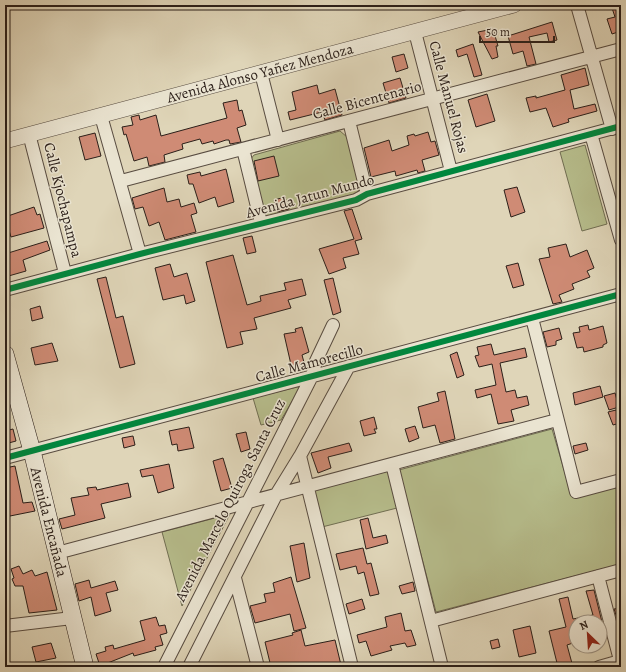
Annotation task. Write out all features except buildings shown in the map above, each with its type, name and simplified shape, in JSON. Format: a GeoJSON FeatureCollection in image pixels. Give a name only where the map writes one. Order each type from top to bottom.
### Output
{"type":"FeatureCollection","features":[{"type":"Feature","properties":{"kind":"main road","name":"Avenida Encañada"},"geometry":{"type":"LineString","coordinates":[[5,354],[32,451],[85,667]]}},
{"type":"Feature","properties":{"kind":"street","name":"Avenida Alonso Yañez Mendoza"},"geometry":{"type":"LineString","coordinates":[[5,141],[514,5]]}},
{"type":"Feature","properties":{"kind":"street"},"geometry":{"type":"LineString","coordinates":[[577,5],[590,57],[616,127]]}},
{"type":"Feature","properties":{"kind":"street","name":"Calle Manuel Rojas"},"geometry":{"type":"LineString","coordinates":[[415,32],[451,171]]}},
{"type":"Feature","properties":{"kind":"street","name":"Calle Bicentenario"},"geometry":{"type":"LineString","coordinates":[[121,181],[621,49]]}},
{"type":"Feature","properties":{"kind":"street"},"geometry":{"type":"LineString","coordinates":[[261,73],[278,140]]}},
{"type":"Feature","properties":{"kind":"street"},"geometry":{"type":"LineString","coordinates":[[101,116],[121,181],[140,254]]}},
{"type":"Feature","properties":{"kind":"street"},"geometry":{"type":"LineString","coordinates":[[348,121],[367,194]]}},
{"type":"Feature","properties":{"kind":"street","name":"Avenida Jatun Mundo"},"geometry":{"type":"LineString","coordinates":[[5,290],[261,222],[272,222],[356,200],[367,194],[616,127]]}},
{"type":"Feature","properties":{"kind":"street","name":"Calle Kjochapampa"},"geometry":{"type":"LineString","coordinates":[[29,134],[65,273]]}},
{"type":"Feature","properties":{"kind":"street"},"geometry":{"type":"LineString","coordinates":[[591,134],[621,240]]}},
{"type":"Feature","properties":{"kind":"street"},"geometry":{"type":"LineString","coordinates":[[243,149],[261,222]]}},
{"type":"Feature","properties":{"kind":"street","name":"Calle Mamorecillo"},"geometry":{"type":"LineString","coordinates":[[5,458],[621,294]]}},
{"type":"Feature","properties":{"kind":"street"},"geometry":{"type":"LineString","coordinates":[[532,318],[576,492],[621,480]]}},
{"type":"Feature","properties":{"kind":"street","name":"Avenida Marcelo Quiroga Santa Cruz"},"geometry":{"type":"LineString","coordinates":[[164,667],[246,503],[312,376],[316,361],[333,325]]}},
{"type":"Feature","properties":{"kind":"street"},"geometry":{"type":"LineString","coordinates":[[189,667],[276,495],[300,456],[349,366]]}},
{"type":"Feature","properties":{"kind":"street"},"geometry":{"type":"LineString","coordinates":[[57,553],[558,420]]}},
{"type":"Feature","properties":{"kind":"street"},"geometry":{"type":"LineString","coordinates":[[300,456],[352,667]]}},
{"type":"Feature","properties":{"kind":"street"},"geometry":{"type":"LineString","coordinates":[[392,464],[442,667]]}},
{"type":"Feature","properties":{"kind":"street"},"geometry":{"type":"LineString","coordinates":[[431,621],[621,570]]}},
{"type":"Feature","properties":{"kind":"street"},"geometry":{"type":"LineString","coordinates":[[598,576],[621,663],[599,667]]}},
{"type":"Feature","properties":{"kind":"street"},"geometry":{"type":"LineString","coordinates":[[235,578],[258,667]]}},
{"type":"Feature","properties":{"kind":"street"},"geometry":{"type":"LineString","coordinates":[[5,626],[72,618]]}},
{"type":"Feature","properties":{"kind":"green space"},"geometry":{"type":"Polygon","coordinates":[[[340,131],[347,137],[360,188],[355,195],[270,217],[263,214],[250,160],[254,155],[340,131]]]}},
{"type":"Feature","properties":{"kind":"green space"},"geometry":{"type":"Polygon","coordinates":[[[585,145],[607,224],[582,231],[560,152],[585,145]]]}},
{"type":"Feature","properties":{"kind":"green space"},"geometry":{"type":"Polygon","coordinates":[[[301,386],[281,420],[261,425],[253,398],[301,386]]]}},
{"type":"Feature","properties":{"kind":"green space"},"geometry":{"type":"Polygon","coordinates":[[[552,429],[572,497],[621,485],[621,564],[436,612],[399,470],[552,429]]]}},
{"type":"Feature","properties":{"kind":"green space"},"geometry":{"type":"Polygon","coordinates":[[[388,471],[397,508],[322,527],[313,490],[388,471]]]}},
{"type":"Feature","properties":{"kind":"green space"},"geometry":{"type":"Polygon","coordinates":[[[230,514],[182,606],[162,532],[230,514]]]}},
{"type":"Feature","properties":{"kind":"cycle path"},"geometry":{"type":"LineString","coordinates":[[5,290],[140,254],[356,200],[367,194],[621,126]]}},
{"type":"Feature","properties":{"kind":"cycle path"},"geometry":{"type":"LineString","coordinates":[[5,458],[621,294]]}}]}
